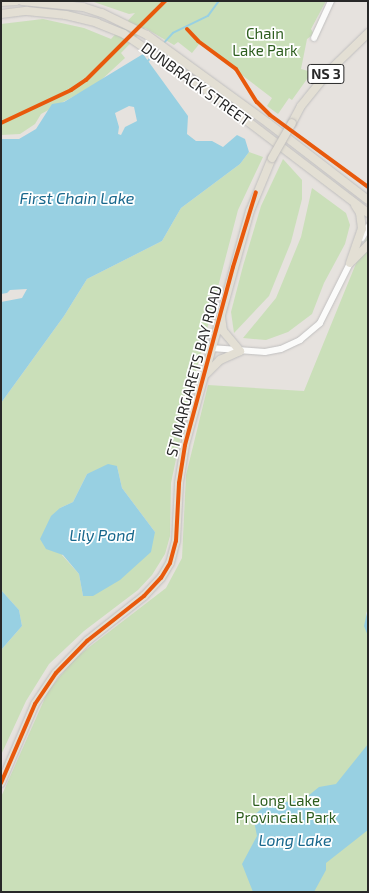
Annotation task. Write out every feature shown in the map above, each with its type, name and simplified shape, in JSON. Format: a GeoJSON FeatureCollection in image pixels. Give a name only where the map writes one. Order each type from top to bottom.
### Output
{"type":"FeatureCollection","features":[{"type":"Feature","properties":{"kind":"main road"},"geometry":{"type":"LineString","coordinates":[[1,2],[16,1]]}},
{"type":"Feature","properties":{"kind":"main road","name":"DUNBRACK STREET"},"geometry":{"type":"LineString","coordinates":[[22,1],[83,7],[132,26],[186,62],[368,200]]}},
{"type":"Feature","properties":{"kind":"main road","name":"DUNBRACK STREET"},"geometry":{"type":"LineString","coordinates":[[1,14],[27,11],[66,15],[97,22],[124,34],[179,70],[368,213]]}},
{"type":"Feature","properties":{"kind":"main road","name":"ST MARGARETS BAY ROAD"},"geometry":{"type":"LineString","coordinates":[[1,783],[35,704],[56,673],[82,645],[144,596],[168,567],[176,541],[179,483],[185,445],[220,313],[250,211],[272,158],[301,106],[330,70],[368,33]]}},
{"type":"Feature","properties":{"kind":"main road"},"geometry":{"type":"LineString","coordinates":[[356,191],[368,195]]}},
{"type":"Feature","properties":{"kind":"main road"},"geometry":{"type":"LineString","coordinates":[[350,263],[362,229],[360,213],[352,202]]}},
{"type":"Feature","properties":{"kind":"main road"},"geometry":{"type":"LineString","coordinates":[[350,263],[368,245]]}},
{"type":"Feature","properties":{"kind":"main road"},"geometry":{"type":"LineString","coordinates":[[203,380],[208,370],[220,360],[240,351],[222,330],[220,313]]}},
{"type":"Feature","properties":{"kind":"street"},"geometry":{"type":"LineString","coordinates":[[314,38],[331,1]]}},
{"type":"Feature","properties":{"kind":"street"},"geometry":{"type":"LineString","coordinates":[[211,348],[240,351],[273,351],[289,346],[307,336],[323,318],[368,227]]}},
{"type":"Feature","properties":{"kind":"green space","name":"Chain Lake Park"},"geometry":{"type":"Polygon","coordinates":[[[91,1],[326,1],[311,29],[314,34],[307,39],[301,69],[312,72],[292,100],[289,98],[278,114],[267,106],[272,98],[200,43],[192,53],[178,42],[174,45],[145,28],[121,53],[125,58],[98,83],[41,114],[35,124],[20,134],[1,135],[1,24],[43,19],[84,28],[111,39],[135,13],[129,14],[91,1]]]}},
{"type":"Feature","properties":{"kind":"green space"},"geometry":{"type":"Polygon","coordinates":[[[249,152],[263,157],[238,210],[188,402],[171,483],[170,536],[165,554],[152,575],[138,590],[84,631],[49,664],[26,701],[1,755],[1,650],[22,626],[19,610],[1,590],[1,403],[64,316],[87,279],[162,241],[181,208],[240,164],[249,152]],[[117,466],[87,474],[73,502],[60,508],[62,555],[79,574],[83,596],[155,532],[122,488],[117,466]]]}},
{"type":"Feature","properties":{"kind":"green space"},"geometry":{"type":"Polygon","coordinates":[[[283,159],[302,180],[302,199],[291,242],[269,296],[234,333],[231,312],[243,266],[261,206],[283,159]]]}},
{"type":"Feature","properties":{"kind":"green space"},"geometry":{"type":"Polygon","coordinates":[[[312,188],[346,213],[350,225],[345,244],[324,283],[312,314],[288,332],[266,340],[243,338],[276,298],[301,237],[312,188]]]}},
{"type":"Feature","properties":{"kind":"green space","name":"Long Lake Provincial Park"},"geometry":{"type":"Polygon","coordinates":[[[368,234],[368,608],[366,614],[368,636],[368,892],[1,892],[1,797],[48,691],[75,658],[166,588],[182,558],[186,475],[208,385],[304,391],[368,234]]]}},
{"type":"Feature","properties":{"kind":"water","name":"First Chain Lake"},"geometry":{"type":"Polygon","coordinates":[[[143,54],[188,116],[187,134],[196,141],[212,141],[223,147],[237,135],[245,139],[249,152],[240,164],[181,208],[162,241],[87,279],[64,316],[1,403],[1,302],[22,298],[27,289],[10,290],[7,293],[1,294],[1,139],[19,139],[36,129],[52,104],[64,102],[143,54]],[[129,106],[115,113],[119,127],[118,134],[121,135],[125,127],[137,121],[134,107],[129,106]]]}},
{"type":"Feature","properties":{"kind":"water","name":"Lily Pond"},"geometry":{"type":"Polygon","coordinates":[[[108,464],[117,466],[122,488],[155,532],[151,552],[120,580],[93,596],[83,596],[79,574],[63,555],[46,549],[40,539],[51,516],[60,508],[73,502],[87,474],[108,464]]]}},
{"type":"Feature","properties":{"kind":"water"},"geometry":{"type":"Polygon","coordinates":[[[1,590],[19,610],[22,626],[1,650],[1,590]]]}},
{"type":"Feature","properties":{"kind":"water"},"geometry":{"type":"Polygon","coordinates":[[[368,608],[368,636],[364,626],[368,608]]]}},
{"type":"Feature","properties":{"kind":"water","name":"Long Lake"},"geometry":{"type":"Polygon","coordinates":[[[368,744],[368,830],[326,863],[326,870],[314,892],[253,892],[242,864],[257,836],[253,816],[267,804],[303,800],[319,787],[336,784],[368,744]]]}},
{"type":"Feature","properties":{"kind":"waterway"},"geometry":{"type":"LineString","coordinates":[[164,43],[173,33],[208,16],[219,1]]}},
{"type":"Feature","properties":{"kind":"waterway"},"geometry":{"type":"LineString","coordinates":[[148,61],[152,56]]}},
{"type":"Feature","properties":{"kind":"cycle path"},"geometry":{"type":"LineString","coordinates":[[1,123],[71,90],[86,80],[165,1]]}},
{"type":"Feature","properties":{"kind":"cycle path"},"geometry":{"type":"LineString","coordinates":[[187,29],[198,41],[236,69],[257,102],[270,115],[368,187]]}},
{"type":"Feature","properties":{"kind":"cycle path"},"geometry":{"type":"LineString","coordinates":[[1,783],[35,704],[56,673],[87,641],[144,596],[161,578],[170,563],[176,541],[179,483],[185,445],[233,267],[256,192]]}}]}
